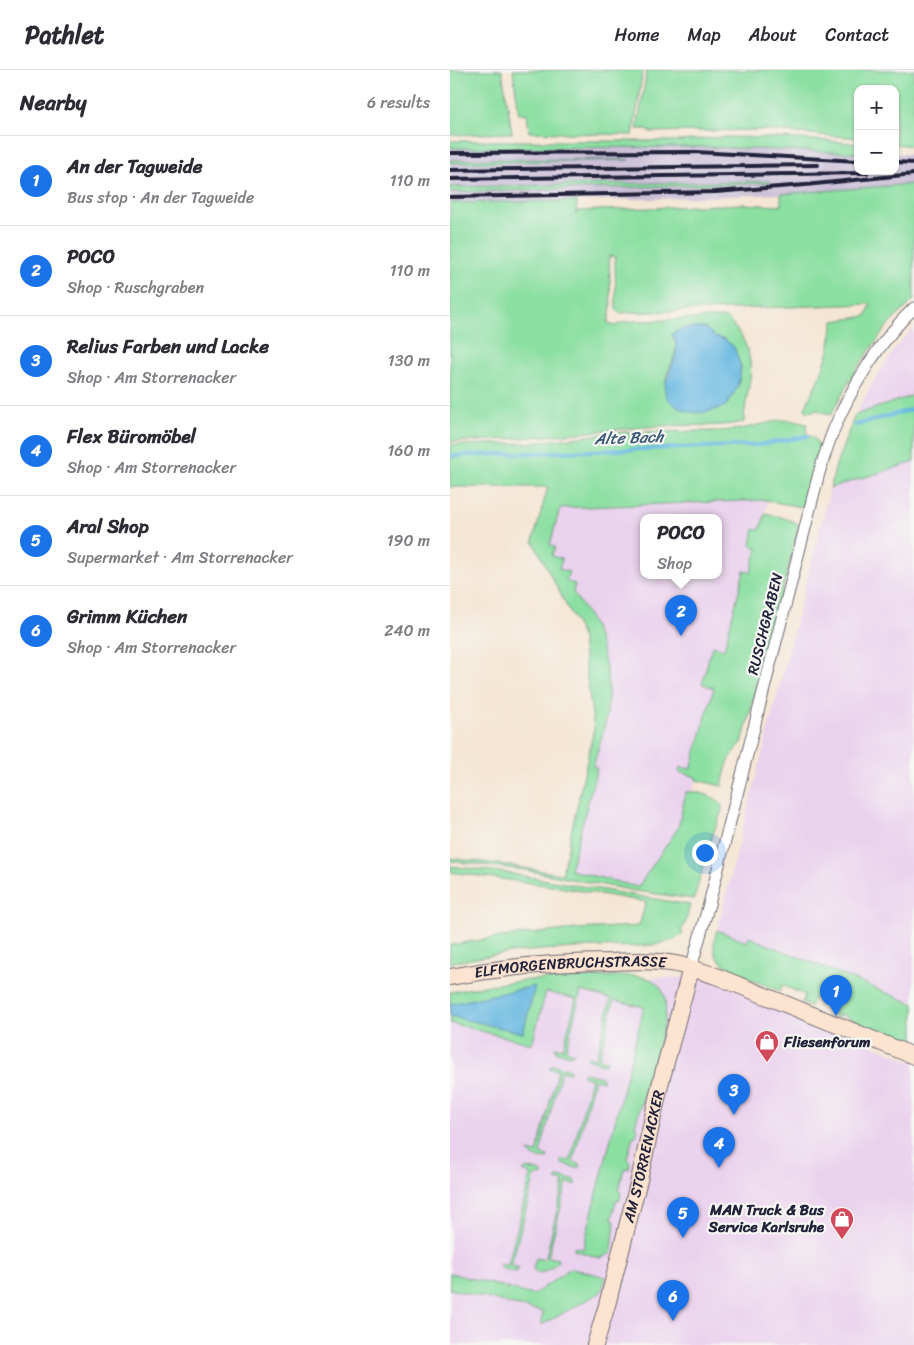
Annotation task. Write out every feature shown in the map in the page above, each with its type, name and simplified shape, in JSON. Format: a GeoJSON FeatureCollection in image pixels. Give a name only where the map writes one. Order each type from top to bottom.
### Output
{"type":"FeatureCollection","features":[{"type":"Feature","properties":{"kind":"main road","name":"ELFMORGENBRUCHSTRASSE"},"geometry":{"type":"LineString","coordinates":[[450,977],[487,970],[573,962],[659,962],[691,968],[716,976],[914,1056]]}},
{"type":"Feature","properties":{"kind":"main road","name":"AM STORRENACKER"},"geometry":{"type":"LineString","coordinates":[[595,1345],[640,1176],[660,1085],[691,968]]}},
{"type":"Feature","properties":{"kind":"street","name":"RUSCHGRABEN"},"geometry":{"type":"LineString","coordinates":[[691,968],[819,473],[834,429],[854,387],[898,325],[914,308]]}},
{"type":"Feature","properties":{"kind":"shaded area"},"geometry":{"type":"Polygon","coordinates":[[[644,146],[854,153],[854,175],[899,175],[899,154],[914,154],[914,184],[781,194],[450,203],[450,192],[769,183],[770,181],[450,187],[450,163],[600,160],[450,160],[450,148],[644,146]]]}},
{"type":"Feature","properties":{"kind":"shaded area"},"geometry":{"type":"Polygon","coordinates":[[[914,328],[914,395],[855,415],[873,382],[898,344],[914,328]]]}},
{"type":"Feature","properties":{"kind":"shaded area"},"geometry":{"type":"Polygon","coordinates":[[[914,462],[914,1004],[749,937],[747,942],[717,930],[830,488],[914,462]]]}},
{"type":"Feature","properties":{"kind":"shaded area"},"geometry":{"type":"Polygon","coordinates":[[[768,500],[760,530],[754,529],[757,548],[751,573],[744,571],[724,649],[712,647],[702,684],[714,688],[691,769],[681,767],[679,772],[696,777],[693,791],[686,792],[678,828],[638,887],[570,870],[597,768],[593,767],[608,700],[603,657],[596,633],[592,623],[552,557],[550,546],[559,508],[768,500]]]}},
{"type":"Feature","properties":{"kind":"shaded area"},"geometry":{"type":"Polygon","coordinates":[[[639,976],[646,978],[704,977],[914,1062],[914,1345],[450,1345],[450,992],[529,980],[639,976]]]}},
{"type":"Feature","properties":{"kind":"green space"},"geometry":{"type":"Polygon","coordinates":[[[450,70],[502,70],[512,133],[450,135],[450,70]]]}},
{"type":"Feature","properties":{"kind":"green space"},"geometry":{"type":"Polygon","coordinates":[[[513,70],[643,70],[633,135],[529,132],[527,113],[519,114],[513,70]]]}},
{"type":"Feature","properties":{"kind":"green space"},"geometry":{"type":"Polygon","coordinates":[[[647,70],[914,70],[914,146],[899,144],[899,85],[854,85],[854,138],[762,130],[649,132],[647,129],[637,129],[647,70]]]}},
{"type":"Feature","properties":{"kind":"green space"},"geometry":{"type":"Polygon","coordinates":[[[723,137],[807,139],[854,144],[854,153],[707,147],[450,148],[450,141],[680,141],[723,137]]]}},
{"type":"Feature","properties":{"kind":"green space"},"geometry":{"type":"Polygon","coordinates":[[[450,160],[629,160],[450,163],[450,160]]]}},
{"type":"Feature","properties":{"kind":"green space"},"geometry":{"type":"Polygon","coordinates":[[[770,181],[770,183],[450,192],[450,187],[770,181]]]}},
{"type":"Feature","properties":{"kind":"green space"},"geometry":{"type":"Polygon","coordinates":[[[914,184],[914,300],[888,325],[855,371],[831,415],[818,410],[807,412],[805,408],[829,351],[834,321],[866,316],[871,304],[619,313],[616,309],[615,257],[609,256],[611,307],[608,323],[615,326],[632,321],[726,318],[738,331],[746,346],[751,371],[744,422],[734,424],[660,426],[450,442],[450,203],[577,201],[576,215],[577,211],[743,204],[781,206],[781,194],[914,184]],[[672,334],[677,345],[666,377],[665,393],[738,386],[741,367],[734,347],[724,339],[672,334]]]}},
{"type":"Feature","properties":{"kind":"green space"},"geometry":{"type":"Polygon","coordinates":[[[914,395],[914,462],[830,488],[837,462],[855,415],[914,395]]]}},
{"type":"Feature","properties":{"kind":"green space"},"geometry":{"type":"Polygon","coordinates":[[[781,420],[807,424],[807,433],[814,439],[820,449],[803,507],[768,500],[560,508],[550,545],[555,547],[552,556],[562,559],[559,569],[569,572],[566,581],[575,584],[573,592],[594,627],[604,656],[608,682],[608,699],[603,733],[593,767],[597,768],[570,870],[638,887],[678,828],[686,792],[704,794],[713,797],[721,805],[722,810],[710,842],[694,899],[635,891],[524,870],[450,861],[450,858],[562,874],[594,729],[581,634],[533,541],[548,487],[450,487],[450,445],[529,443],[623,432],[721,431],[741,429],[781,420]]]}},
{"type":"Feature","properties":{"kind":"green space"},"geometry":{"type":"Polygon","coordinates":[[[765,513],[797,523],[799,526],[742,743],[731,757],[726,768],[722,786],[696,780],[696,777],[679,772],[680,767],[691,769],[714,688],[702,684],[712,646],[724,649],[744,571],[751,572],[757,548],[751,545],[754,529],[760,530],[765,513]]]}},
{"type":"Feature","properties":{"kind":"green space"},"geometry":{"type":"Polygon","coordinates":[[[450,866],[501,872],[690,905],[681,931],[683,934],[666,942],[643,946],[519,952],[450,963],[450,945],[500,937],[576,929],[639,926],[646,902],[559,887],[450,872],[450,866]]]}},
{"type":"Feature","properties":{"kind":"green space"},"geometry":{"type":"Polygon","coordinates":[[[717,930],[747,942],[749,937],[914,1004],[914,1049],[861,1028],[862,1024],[840,1014],[838,1018],[833,1016],[836,1007],[814,998],[810,1007],[802,1003],[805,995],[782,985],[780,991],[732,972],[733,969],[721,962],[715,953],[714,943],[717,930]]]}},
{"type":"Feature","properties":{"kind":"green space"},"geometry":{"type":"Polygon","coordinates":[[[630,976],[647,978],[656,983],[662,990],[665,998],[665,1018],[650,1081],[647,1082],[635,1126],[638,1129],[636,1136],[633,1137],[627,1158],[630,1162],[629,1168],[624,1169],[619,1190],[621,1193],[620,1200],[616,1201],[612,1218],[615,1222],[612,1251],[610,1254],[600,1258],[574,1250],[574,1247],[583,1249],[644,1007],[614,1000],[599,1059],[608,1061],[604,1064],[587,1058],[588,1056],[596,1058],[611,999],[581,991],[566,1050],[574,1053],[571,1055],[557,1052],[555,1047],[563,1049],[576,999],[546,992],[532,1044],[450,1023],[450,992],[529,980],[630,976]]]}},
{"type":"Feature","properties":{"kind":"green space"},"geometry":{"type":"Polygon","coordinates":[[[553,1065],[568,1068],[570,1071],[569,1073],[561,1071],[540,1154],[548,1156],[545,1159],[532,1155],[528,1151],[537,1153],[558,1070],[549,1068],[553,1065]]]}},
{"type":"Feature","properties":{"kind":"green space"},"geometry":{"type":"Polygon","coordinates":[[[584,1073],[602,1077],[603,1081],[594,1079],[573,1162],[581,1165],[577,1168],[562,1164],[561,1159],[570,1161],[591,1079],[582,1076],[584,1073]]]}},
{"type":"Feature","properties":{"kind":"green space"},"geometry":{"type":"Polygon","coordinates":[[[527,1168],[541,1172],[543,1176],[535,1175],[511,1266],[520,1268],[515,1272],[501,1268],[499,1263],[508,1265],[531,1174],[523,1171],[527,1168]]]}},
{"type":"Feature","properties":{"kind":"green space"},"geometry":{"type":"Polygon","coordinates":[[[558,1177],[574,1180],[576,1185],[567,1183],[548,1257],[558,1259],[558,1261],[548,1270],[536,1273],[533,1268],[536,1258],[545,1260],[564,1182],[556,1180],[558,1177]]]}},
{"type":"Feature","properties":{"kind":"green space"},"geometry":{"type":"Polygon","coordinates":[[[571,1268],[606,1277],[602,1290],[600,1293],[543,1324],[541,1324],[543,1312],[450,1289],[450,1273],[533,1295],[571,1268]]]}},
{"type":"Feature","properties":{"kind":"water"},"geometry":{"type":"Polygon","coordinates":[[[685,328],[706,328],[715,337],[724,339],[734,347],[741,367],[738,386],[726,406],[697,413],[678,407],[669,401],[665,386],[676,352],[676,343],[672,333],[685,328]]]}},
{"type":"Feature","properties":{"kind":"water"},"geometry":{"type":"Polygon","coordinates":[[[535,986],[523,1033],[450,1016],[450,1004],[535,986]]]}},
{"type":"Feature","properties":{"kind":"waterway","name":"Alte Bach"},"geometry":{"type":"LineString","coordinates":[[856,425],[914,409]]}},
{"type":"Feature","properties":{"kind":"waterway","name":"Alte Bach"},"geometry":{"type":"LineString","coordinates":[[450,456],[758,445],[808,436]]}},
{"type":"Feature","properties":{"kind":"railway"},"geometry":{"type":"LineString","coordinates":[[450,153],[696,152],[854,161]]}},
{"type":"Feature","properties":{"kind":"railway"},"geometry":{"type":"LineString","coordinates":[[899,162],[914,163]]}},
{"type":"Feature","properties":{"kind":"railway"},"geometry":{"type":"LineString","coordinates":[[450,170],[818,165]]}},
{"type":"Feature","properties":{"kind":"railway"},"geometry":{"type":"LineString","coordinates":[[450,179],[854,173]]}},
{"type":"Feature","properties":{"kind":"railway"},"geometry":{"type":"LineString","coordinates":[[450,197],[716,192],[914,174]]}},
{"type":"Feature","properties":{"kind":"place","name":"POCO"},"geometry":{"type":"Point","coordinates":[681,636]}},
{"type":"Feature","properties":{"kind":"place","name":"An der Tagweide"},"geometry":{"type":"Point","coordinates":[836,1016]}},
{"type":"Feature","properties":{"kind":"place","name":"Fliesenforum"},"geometry":{"type":"Point","coordinates":[767,1063]}},
{"type":"Feature","properties":{"kind":"place","name":"Relius Farben und Lacke"},"geometry":{"type":"Point","coordinates":[734,1115]}},
{"type":"Feature","properties":{"kind":"place","name":"Flex Büromöbel"},"geometry":{"type":"Point","coordinates":[719,1168]}},
{"type":"Feature","properties":{"kind":"place","name":"Aral Shop"},"geometry":{"type":"Point","coordinates":[683,1238]}},
{"type":"Feature","properties":{"kind":"place","name":"MAN Truck & Bus Service Karlsruhe"},"geometry":{"type":"Point","coordinates":[842,1240]}},
{"type":"Feature","properties":{"kind":"place","name":"Grimm Küchen"},"geometry":{"type":"Point","coordinates":[673,1321]}}]}
